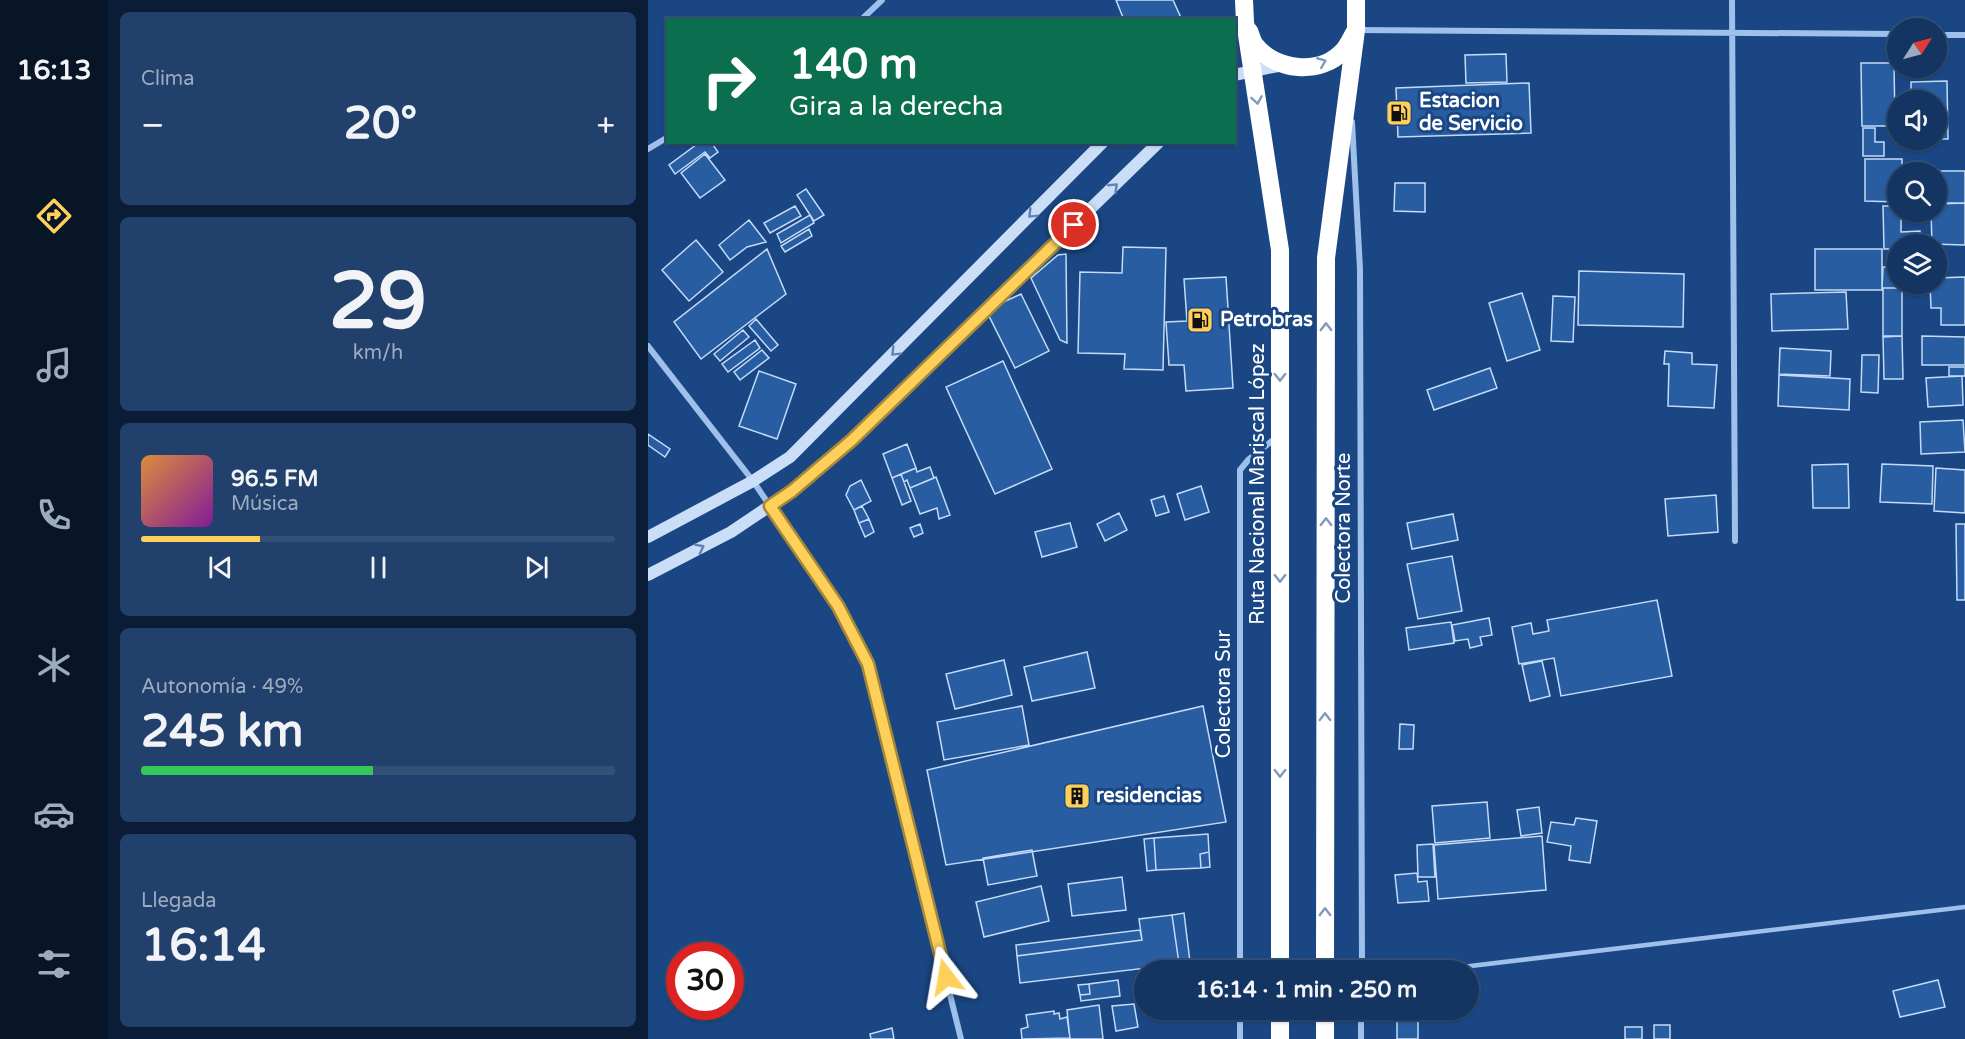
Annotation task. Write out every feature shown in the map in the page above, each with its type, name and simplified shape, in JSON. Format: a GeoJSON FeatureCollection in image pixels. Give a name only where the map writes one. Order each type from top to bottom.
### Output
{"type":"FeatureCollection","features":[{"type":"Feature","properties":{"kind":"highway","name":"Ruta Nacional Mariscal López"},"geometry":{"type":"LineString","coordinates":[[1244,0],[1240,25],[1253,71],[1280,250],[1280,960]]}},
{"type":"Feature","properties":{"kind":"highway"},"geometry":{"type":"LineString","coordinates":[[1325,960],[1326,258],[1350,85],[1356,30],[1356,0]]}},
{"type":"Feature","properties":{"kind":"highway"},"geometry":{"type":"LineString","coordinates":[[1240,25],[1255,44],[1274,61],[1298,68],[1322,64],[1343,51],[1356,30]]}},
{"type":"Feature","properties":{"kind":"highway"},"geometry":{"type":"LineString","coordinates":[[1280,1020],[1280,1039]]}},
{"type":"Feature","properties":{"kind":"highway"},"geometry":{"type":"LineString","coordinates":[[1325,1020],[1325,1039]]}},
{"type":"Feature","properties":{"kind":"main road"},"geometry":{"type":"LineString","coordinates":[[1236,75],[1287,65]]}},
{"type":"Feature","properties":{"kind":"main road"},"geometry":{"type":"LineString","coordinates":[[648,537],[753,481],[790,457],[1101,144]]}},
{"type":"Feature","properties":{"kind":"main road"},"geometry":{"type":"LineString","coordinates":[[648,576],[731,532],[792,491],[852,440],[1157,144]]}},
{"type":"Feature","properties":{"kind":"street"},"geometry":{"type":"LineString","coordinates":[[863,18],[882,0]]}},
{"type":"Feature","properties":{"kind":"street"},"geometry":{"type":"LineString","coordinates":[[1732,0],[1735,541]]}},
{"type":"Feature","properties":{"kind":"street"},"geometry":{"type":"LineString","coordinates":[[1356,30],[1887,34]]}},
{"type":"Feature","properties":{"kind":"street"},"geometry":{"type":"LineString","coordinates":[[1947,35],[1965,35]]}},
{"type":"Feature","properties":{"kind":"street","name":"Colectora Norte"},"geometry":{"type":"LineString","coordinates":[[1350,85],[1360,269],[1362,960]]}},
{"type":"Feature","properties":{"kind":"street"},"geometry":{"type":"LineString","coordinates":[[648,149],[666,138]]}},
{"type":"Feature","properties":{"kind":"street"},"geometry":{"type":"LineString","coordinates":[[648,346],[753,481],[838,606],[868,664],[962,1039]]}},
{"type":"Feature","properties":{"kind":"street","name":"Colectora Sur"},"geometry":{"type":"LineString","coordinates":[[1240,960],[1240,470],[1249,459],[1280,435]]}},
{"type":"Feature","properties":{"kind":"street"},"geometry":{"type":"LineString","coordinates":[[1240,1020],[1240,1039]]}},
{"type":"Feature","properties":{"kind":"street"},"geometry":{"type":"LineString","coordinates":[[1361,1020],[1361,1039]]}},
{"type":"Feature","properties":{"kind":"lane"},"geometry":{"type":"LineString","coordinates":[[1479,965],[1965,907]]}},
{"type":"Feature","properties":{"kind":"building"},"geometry":{"type":"Polygon","coordinates":[[[1116,0],[1173,0],[1181,18],[1123,18],[1116,0]]]}},
{"type":"Feature","properties":{"kind":"building"},"geometry":{"type":"Polygon","coordinates":[[[1506,54],[1507,82],[1466,83],[1465,55],[1506,54]]]}},
{"type":"Feature","properties":{"kind":"building"},"geometry":{"type":"Polygon","coordinates":[[[1861,63],[1887,63],[1887,78],[1894,78],[1894,90],[1887,90],[1887,126],[1862,126],[1861,63]]]}},
{"type":"Feature","properties":{"kind":"building"},"geometry":{"type":"Polygon","coordinates":[[[1947,81],[1948,139],[1947,90],[1911,90],[1911,82],[1947,81]]]}},
{"type":"Feature","properties":{"kind":"building"},"geometry":{"type":"Polygon","coordinates":[[[1529,83],[1531,133],[1398,137],[1396,88],[1529,83]]]}},
{"type":"Feature","properties":{"kind":"building"},"geometry":{"type":"Polygon","coordinates":[[[1863,128],[1875,128],[1875,142],[1884,142],[1884,156],[1863,156],[1863,128]]]}},
{"type":"Feature","properties":{"kind":"building"},"geometry":{"type":"Polygon","coordinates":[[[697,144],[712,144],[718,152],[710,158],[705,152],[675,174],[669,165],[697,144]]]}},
{"type":"Feature","properties":{"kind":"building"},"geometry":{"type":"Polygon","coordinates":[[[705,154],[725,180],[700,198],[681,173],[705,154]]]}},
{"type":"Feature","properties":{"kind":"building"},"geometry":{"type":"Polygon","coordinates":[[[1865,159],[1902,159],[1902,162],[1887,162],[1887,202],[1865,201],[1865,159]]]}},
{"type":"Feature","properties":{"kind":"building"},"geometry":{"type":"Polygon","coordinates":[[[1947,171],[1965,171],[1965,203],[1947,203],[1947,171]]]}},
{"type":"Feature","properties":{"kind":"building"},"geometry":{"type":"Polygon","coordinates":[[[1395,183],[1425,183],[1425,212],[1394,211],[1395,183]]]}},
{"type":"Feature","properties":{"kind":"building"},"geometry":{"type":"Polygon","coordinates":[[[806,189],[824,215],[814,221],[797,195],[806,189]]]}},
{"type":"Feature","properties":{"kind":"building"},"geometry":{"type":"Polygon","coordinates":[[[1965,203],[1965,245],[1947,244],[1947,234],[1932,234],[1931,222],[1947,222],[1947,204],[1965,203]]]}},
{"type":"Feature","properties":{"kind":"building"},"geometry":{"type":"Polygon","coordinates":[[[795,206],[801,216],[770,233],[764,223],[795,206]]]}},
{"type":"Feature","properties":{"kind":"building"},"geometry":{"type":"Polygon","coordinates":[[[1883,206],[1887,206],[1887,222],[1901,222],[1901,232],[1920,231],[1920,234],[1887,234],[1887,249],[1884,249],[1883,206]]]}},
{"type":"Feature","properties":{"kind":"building"},"geometry":{"type":"Polygon","coordinates":[[[810,215],[814,223],[781,243],[777,234],[810,215]]]}},
{"type":"Feature","properties":{"kind":"building"},"geometry":{"type":"Polygon","coordinates":[[[749,220],[766,242],[747,247],[730,260],[719,245],[749,220]]]}},
{"type":"Feature","properties":{"kind":"building"},"geometry":{"type":"Polygon","coordinates":[[[809,229],[812,236],[785,252],[781,246],[809,229]]]}},
{"type":"Feature","properties":{"kind":"building"},"geometry":{"type":"Polygon","coordinates":[[[696,240],[723,272],[689,301],[662,270],[696,240]]]}},
{"type":"Feature","properties":{"kind":"building"},"geometry":{"type":"Polygon","coordinates":[[[1123,247],[1166,248],[1163,370],[1124,369],[1125,354],[1078,353],[1080,272],[1122,273],[1123,247]]]}},
{"type":"Feature","properties":{"kind":"building"},"geometry":{"type":"Polygon","coordinates":[[[767,249],[786,294],[701,359],[674,322],[767,249]]]}},
{"type":"Feature","properties":{"kind":"building"},"geometry":{"type":"Polygon","coordinates":[[[1815,249],[1882,249],[1882,290],[1815,290],[1815,249]]]}},
{"type":"Feature","properties":{"kind":"building"},"geometry":{"type":"Polygon","coordinates":[[[1066,254],[1067,343],[1060,340],[1031,278],[1058,255],[1066,254]]]}},
{"type":"Feature","properties":{"kind":"building"},"geometry":{"type":"Polygon","coordinates":[[[1883,267],[1887,267],[1887,288],[1882,288],[1883,267]]]}},
{"type":"Feature","properties":{"kind":"building"},"geometry":{"type":"Polygon","coordinates":[[[1579,271],[1684,274],[1683,327],[1578,325],[1579,271]]]}},
{"type":"Feature","properties":{"kind":"building"},"geometry":{"type":"Polygon","coordinates":[[[1226,277],[1233,388],[1186,391],[1184,365],[1169,365],[1166,322],[1187,321],[1184,279],[1226,277]]]}},
{"type":"Feature","properties":{"kind":"building"},"geometry":{"type":"Polygon","coordinates":[[[1965,277],[1965,325],[1941,325],[1941,308],[1931,308],[1930,294],[1947,294],[1947,278],[1965,277]]]}},
{"type":"Feature","properties":{"kind":"building"},"geometry":{"type":"Polygon","coordinates":[[[1883,288],[1887,288],[1887,294],[1902,294],[1902,336],[1883,336],[1883,288]]]}},
{"type":"Feature","properties":{"kind":"building"},"geometry":{"type":"Polygon","coordinates":[[[1846,292],[1848,329],[1772,331],[1771,294],[1846,292]]]}},
{"type":"Feature","properties":{"kind":"building"},"geometry":{"type":"Polygon","coordinates":[[[1522,293],[1540,350],[1507,361],[1489,303],[1522,293]]]}},
{"type":"Feature","properties":{"kind":"building"},"geometry":{"type":"Polygon","coordinates":[[[1021,294],[1049,351],[1015,368],[986,310],[1021,294]]]}},
{"type":"Feature","properties":{"kind":"building"},"geometry":{"type":"Polygon","coordinates":[[[1553,296],[1575,297],[1573,342],[1551,341],[1553,296]]]}},
{"type":"Feature","properties":{"kind":"building"},"geometry":{"type":"Polygon","coordinates":[[[756,319],[778,345],[771,351],[749,326],[756,319]]]}},
{"type":"Feature","properties":{"kind":"building"},"geometry":{"type":"Polygon","coordinates":[[[743,330],[749,337],[720,361],[714,354],[743,330]]]}},
{"type":"Feature","properties":{"kind":"building"},"geometry":{"type":"Polygon","coordinates":[[[1902,336],[1903,379],[1884,379],[1883,337],[1902,336]]]}},
{"type":"Feature","properties":{"kind":"building"},"geometry":{"type":"Polygon","coordinates":[[[1922,336],[1965,337],[1965,365],[1922,365],[1922,336]]]}},
{"type":"Feature","properties":{"kind":"building"},"geometry":{"type":"Polygon","coordinates":[[[755,340],[760,348],[728,372],[722,364],[755,340]]]}},
{"type":"Feature","properties":{"kind":"building"},"geometry":{"type":"Polygon","coordinates":[[[1780,348],[1831,351],[1830,376],[1779,374],[1780,348]]]}},
{"type":"Feature","properties":{"kind":"building"},"geometry":{"type":"Polygon","coordinates":[[[762,350],[769,358],[740,380],[734,372],[762,350]]]}},
{"type":"Feature","properties":{"kind":"building"},"geometry":{"type":"Polygon","coordinates":[[[1665,351],[1692,353],[1692,364],[1717,365],[1714,408],[1668,406],[1669,364],[1664,364],[1665,351]]]}},
{"type":"Feature","properties":{"kind":"building"},"geometry":{"type":"Polygon","coordinates":[[[1862,355],[1879,355],[1878,393],[1861,392],[1862,355]]]}},
{"type":"Feature","properties":{"kind":"building"},"geometry":{"type":"Polygon","coordinates":[[[1003,361],[1052,469],[995,494],[946,387],[1003,361]]]}},
{"type":"Feature","properties":{"kind":"building"},"geometry":{"type":"Polygon","coordinates":[[[1949,367],[1965,367],[1965,376],[1949,376],[1949,367]]]}},
{"type":"Feature","properties":{"kind":"building"},"geometry":{"type":"Polygon","coordinates":[[[1490,368],[1497,388],[1434,410],[1427,390],[1490,368]]]}},
{"type":"Feature","properties":{"kind":"building"},"geometry":{"type":"Polygon","coordinates":[[[759,371],[796,384],[777,439],[739,426],[759,371]]]}},
{"type":"Feature","properties":{"kind":"building"},"geometry":{"type":"Polygon","coordinates":[[[1779,375],[1850,379],[1849,410],[1778,406],[1779,375]]]}},
{"type":"Feature","properties":{"kind":"building"},"geometry":{"type":"Polygon","coordinates":[[[1962,376],[1963,405],[1928,407],[1926,378],[1962,376]]]}},
{"type":"Feature","properties":{"kind":"building"},"geometry":{"type":"Polygon","coordinates":[[[1963,420],[1965,452],[1921,454],[1920,422],[1963,420]]]}},
{"type":"Feature","properties":{"kind":"building"},"geometry":{"type":"Polygon","coordinates":[[[648,434],[670,449],[665,457],[648,445],[648,434]]]}},
{"type":"Feature","properties":{"kind":"building"},"geometry":{"type":"Polygon","coordinates":[[[907,444],[916,468],[892,478],[883,454],[907,444]]]}},
{"type":"Feature","properties":{"kind":"building"},"geometry":{"type":"Polygon","coordinates":[[[1848,464],[1849,508],[1813,508],[1812,465],[1848,464]]]}},
{"type":"Feature","properties":{"kind":"building"},"geometry":{"type":"Polygon","coordinates":[[[1882,464],[1933,466],[1932,504],[1880,502],[1882,464]]]}},
{"type":"Feature","properties":{"kind":"building"},"geometry":{"type":"Polygon","coordinates":[[[930,467],[934,478],[910,488],[907,480],[904,482],[901,474],[916,468],[917,472],[930,467]]]}},
{"type":"Feature","properties":{"kind":"building"},"geometry":{"type":"Polygon","coordinates":[[[1936,468],[1965,470],[1965,513],[1934,511],[1936,468]]]}},
{"type":"Feature","properties":{"kind":"building"},"geometry":{"type":"Polygon","coordinates":[[[901,474],[911,501],[902,505],[892,478],[901,474]]]}},
{"type":"Feature","properties":{"kind":"building"},"geometry":{"type":"Polygon","coordinates":[[[936,477],[950,515],[939,519],[937,508],[920,514],[910,488],[936,477]]]}},
{"type":"Feature","properties":{"kind":"building"},"geometry":{"type":"Polygon","coordinates":[[[861,480],[871,501],[854,510],[846,495],[850,486],[861,480]]]}},
{"type":"Feature","properties":{"kind":"building"},"geometry":{"type":"Polygon","coordinates":[[[1201,486],[1209,512],[1185,520],[1177,494],[1201,486]]]}},
{"type":"Feature","properties":{"kind":"building"},"geometry":{"type":"Polygon","coordinates":[[[1716,495],[1718,532],[1668,536],[1665,499],[1716,495]]]}},
{"type":"Feature","properties":{"kind":"building"},"geometry":{"type":"Polygon","coordinates":[[[1164,496],[1169,512],[1156,516],[1151,500],[1164,496]]]}},
{"type":"Feature","properties":{"kind":"building"},"geometry":{"type":"Polygon","coordinates":[[[862,506],[869,519],[859,523],[854,510],[862,506]]]}},
{"type":"Feature","properties":{"kind":"building"},"geometry":{"type":"Polygon","coordinates":[[[1119,513],[1127,530],[1105,541],[1097,524],[1119,513]]]}},
{"type":"Feature","properties":{"kind":"building"},"geometry":{"type":"Polygon","coordinates":[[[1453,514],[1458,540],[1412,549],[1407,523],[1453,514]]]}},
{"type":"Feature","properties":{"kind":"building"},"geometry":{"type":"Polygon","coordinates":[[[869,519],[874,532],[865,537],[859,523],[869,519]]]}},
{"type":"Feature","properties":{"kind":"building"},"geometry":{"type":"Polygon","coordinates":[[[1070,523],[1077,547],[1042,557],[1035,532],[1070,523]]]}},
{"type":"Feature","properties":{"kind":"building"},"geometry":{"type":"Polygon","coordinates":[[[920,524],[923,533],[914,537],[910,528],[920,524]]]}},
{"type":"Feature","properties":{"kind":"building"},"geometry":{"type":"Polygon","coordinates":[[[1956,524],[1965,524],[1965,600],[1957,600],[1956,524]]]}},
{"type":"Feature","properties":{"kind":"building"},"geometry":{"type":"Polygon","coordinates":[[[1452,556],[1462,611],[1418,619],[1407,564],[1452,556]]]}},
{"type":"Feature","properties":{"kind":"building"},"geometry":{"type":"Polygon","coordinates":[[[1657,600],[1672,676],[1561,696],[1554,658],[1519,664],[1512,627],[1531,623],[1533,634],[1549,631],[1547,620],[1657,600]]]}},
{"type":"Feature","properties":{"kind":"building"},"geometry":{"type":"Polygon","coordinates":[[[1489,618],[1492,635],[1480,637],[1482,645],[1470,648],[1468,639],[1455,641],[1452,625],[1489,618]]]}},
{"type":"Feature","properties":{"kind":"building"},"geometry":{"type":"Polygon","coordinates":[[[1451,622],[1454,643],[1409,650],[1406,628],[1451,622]]]}},
{"type":"Feature","properties":{"kind":"building"},"geometry":{"type":"Polygon","coordinates":[[[1087,652],[1095,688],[1032,701],[1024,667],[1087,652]]]}},
{"type":"Feature","properties":{"kind":"building"},"geometry":{"type":"Polygon","coordinates":[[[1004,660],[1012,695],[955,709],[946,674],[1004,660]]]}},
{"type":"Feature","properties":{"kind":"building"},"geometry":{"type":"Polygon","coordinates":[[[1542,661],[1550,696],[1530,701],[1522,665],[1542,661]]]}},
{"type":"Feature","properties":{"kind":"building"},"geometry":{"type":"Polygon","coordinates":[[[1022,706],[1029,745],[944,760],[937,722],[1022,706]]]}},
{"type":"Feature","properties":{"kind":"building","name":"residencias"},"geometry":{"type":"Polygon","coordinates":[[[1203,706],[1226,822],[946,865],[927,770],[1203,706]]]}},
{"type":"Feature","properties":{"kind":"building"},"geometry":{"type":"Polygon","coordinates":[[[1400,724],[1414,725],[1413,749],[1399,749],[1400,724]]]}},
{"type":"Feature","properties":{"kind":"building"},"geometry":{"type":"Polygon","coordinates":[[[1487,802],[1490,838],[1435,843],[1432,806],[1487,802]]]}},
{"type":"Feature","properties":{"kind":"building"},"geometry":{"type":"Polygon","coordinates":[[[1539,807],[1542,833],[1521,836],[1517,810],[1539,807]]]}},
{"type":"Feature","properties":{"kind":"building"},"geometry":{"type":"Polygon","coordinates":[[[1576,818],[1597,821],[1590,863],[1569,860],[1571,846],[1547,842],[1551,822],[1574,825],[1576,818]]]}},
{"type":"Feature","properties":{"kind":"building"},"geometry":{"type":"Polygon","coordinates":[[[1208,834],[1209,852],[1200,854],[1201,868],[1156,870],[1154,838],[1208,834]]]}},
{"type":"Feature","properties":{"kind":"building"},"geometry":{"type":"Polygon","coordinates":[[[1542,836],[1546,890],[1438,899],[1434,845],[1542,836]]]}},
{"type":"Feature","properties":{"kind":"building"},"geometry":{"type":"Polygon","coordinates":[[[1154,838],[1156,870],[1147,871],[1144,839],[1154,838]]]}},
{"type":"Feature","properties":{"kind":"building"},"geometry":{"type":"Polygon","coordinates":[[[1433,844],[1435,877],[1418,877],[1417,845],[1433,844]]]}},
{"type":"Feature","properties":{"kind":"building"},"geometry":{"type":"Polygon","coordinates":[[[1032,850],[1037,876],[988,885],[983,858],[1032,850]]]}},
{"type":"Feature","properties":{"kind":"building"},"geometry":{"type":"Polygon","coordinates":[[[1209,852],[1210,867],[1201,868],[1200,854],[1209,852]]]}},
{"type":"Feature","properties":{"kind":"building"},"geometry":{"type":"Polygon","coordinates":[[[1417,873],[1418,882],[1427,881],[1429,901],[1398,903],[1395,875],[1417,873]]]}},
{"type":"Feature","properties":{"kind":"building"},"geometry":{"type":"Polygon","coordinates":[[[1122,877],[1126,910],[1072,916],[1068,884],[1122,877]]]}},
{"type":"Feature","properties":{"kind":"building"},"geometry":{"type":"Polygon","coordinates":[[[1041,886],[1049,921],[984,937],[976,902],[1041,886]]]}},
{"type":"Feature","properties":{"kind":"building"},"geometry":{"type":"Polygon","coordinates":[[[1184,913],[1190,960],[1179,960],[1172,915],[1184,913]]]}},
{"type":"Feature","properties":{"kind":"building"},"geometry":{"type":"Polygon","coordinates":[[[1172,915],[1179,960],[1134,960],[1134,969],[1020,983],[1017,956],[1142,940],[1139,919],[1172,915]]]}},
{"type":"Feature","properties":{"kind":"building"},"geometry":{"type":"Polygon","coordinates":[[[1140,930],[1142,940],[1017,956],[1016,945],[1140,930]]]}},
{"type":"Feature","properties":{"kind":"building"},"geometry":{"type":"Polygon","coordinates":[[[1118,980],[1120,996],[1081,1001],[1080,995],[1090,994],[1089,984],[1118,980]]]}},
{"type":"Feature","properties":{"kind":"building"},"geometry":{"type":"Polygon","coordinates":[[[1938,980],[1945,1007],[1900,1017],[1893,991],[1938,980]]]}},
{"type":"Feature","properties":{"kind":"building"},"geometry":{"type":"Polygon","coordinates":[[[1089,984],[1090,994],[1080,995],[1078,985],[1089,984]]]}},
{"type":"Feature","properties":{"kind":"building"},"geometry":{"type":"Polygon","coordinates":[[[1134,1004],[1134,1020],[1137,1020],[1138,1027],[1116,1031],[1112,1006],[1134,1004]]]}},
{"type":"Feature","properties":{"kind":"building"},"geometry":{"type":"Polygon","coordinates":[[[1099,1005],[1103,1039],[1070,1039],[1067,1010],[1099,1005]]]}},
{"type":"Feature","properties":{"kind":"building"},"geometry":{"type":"Polygon","coordinates":[[[1054,1011],[1054,1014],[1059,1013],[1060,1019],[1067,1017],[1070,1038],[1022,1039],[1021,1029],[1028,1027],[1026,1015],[1054,1011]]]}},
{"type":"Feature","properties":{"kind":"building"},"geometry":{"type":"Polygon","coordinates":[[[1397,1020],[1418,1020],[1418,1039],[1397,1039],[1397,1020]]]}},
{"type":"Feature","properties":{"kind":"building"},"geometry":{"type":"Polygon","coordinates":[[[1654,1025],[1670,1025],[1670,1039],[1654,1039],[1654,1025]]]}},
{"type":"Feature","properties":{"kind":"building"},"geometry":{"type":"Polygon","coordinates":[[[1625,1027],[1642,1027],[1642,1039],[1625,1039],[1625,1027]]]}},
{"type":"Feature","properties":{"kind":"building"},"geometry":{"type":"Polygon","coordinates":[[[892,1028],[894,1039],[871,1039],[870,1034],[892,1028]]]}},
{"type":"Feature","properties":{"kind":"place","name":"Estacion de Servicio"},"geometry":{"type":"Point","coordinates":[1399,113]}},
{"type":"Feature","properties":{"kind":"place","name":"Petrobras"},"geometry":{"type":"Point","coordinates":[1200,320]}},
{"type":"Feature","properties":{"kind":"place","name":"residencias"},"geometry":{"type":"Point","coordinates":[1077,796]}},
{"type":"Feature","properties":{"kind":"route"},"geometry":{"type":"LineString","coordinates":[[946,977],[868,664],[838,606],[770,506],[792,491],[852,440],[1074,225]]}}]}
